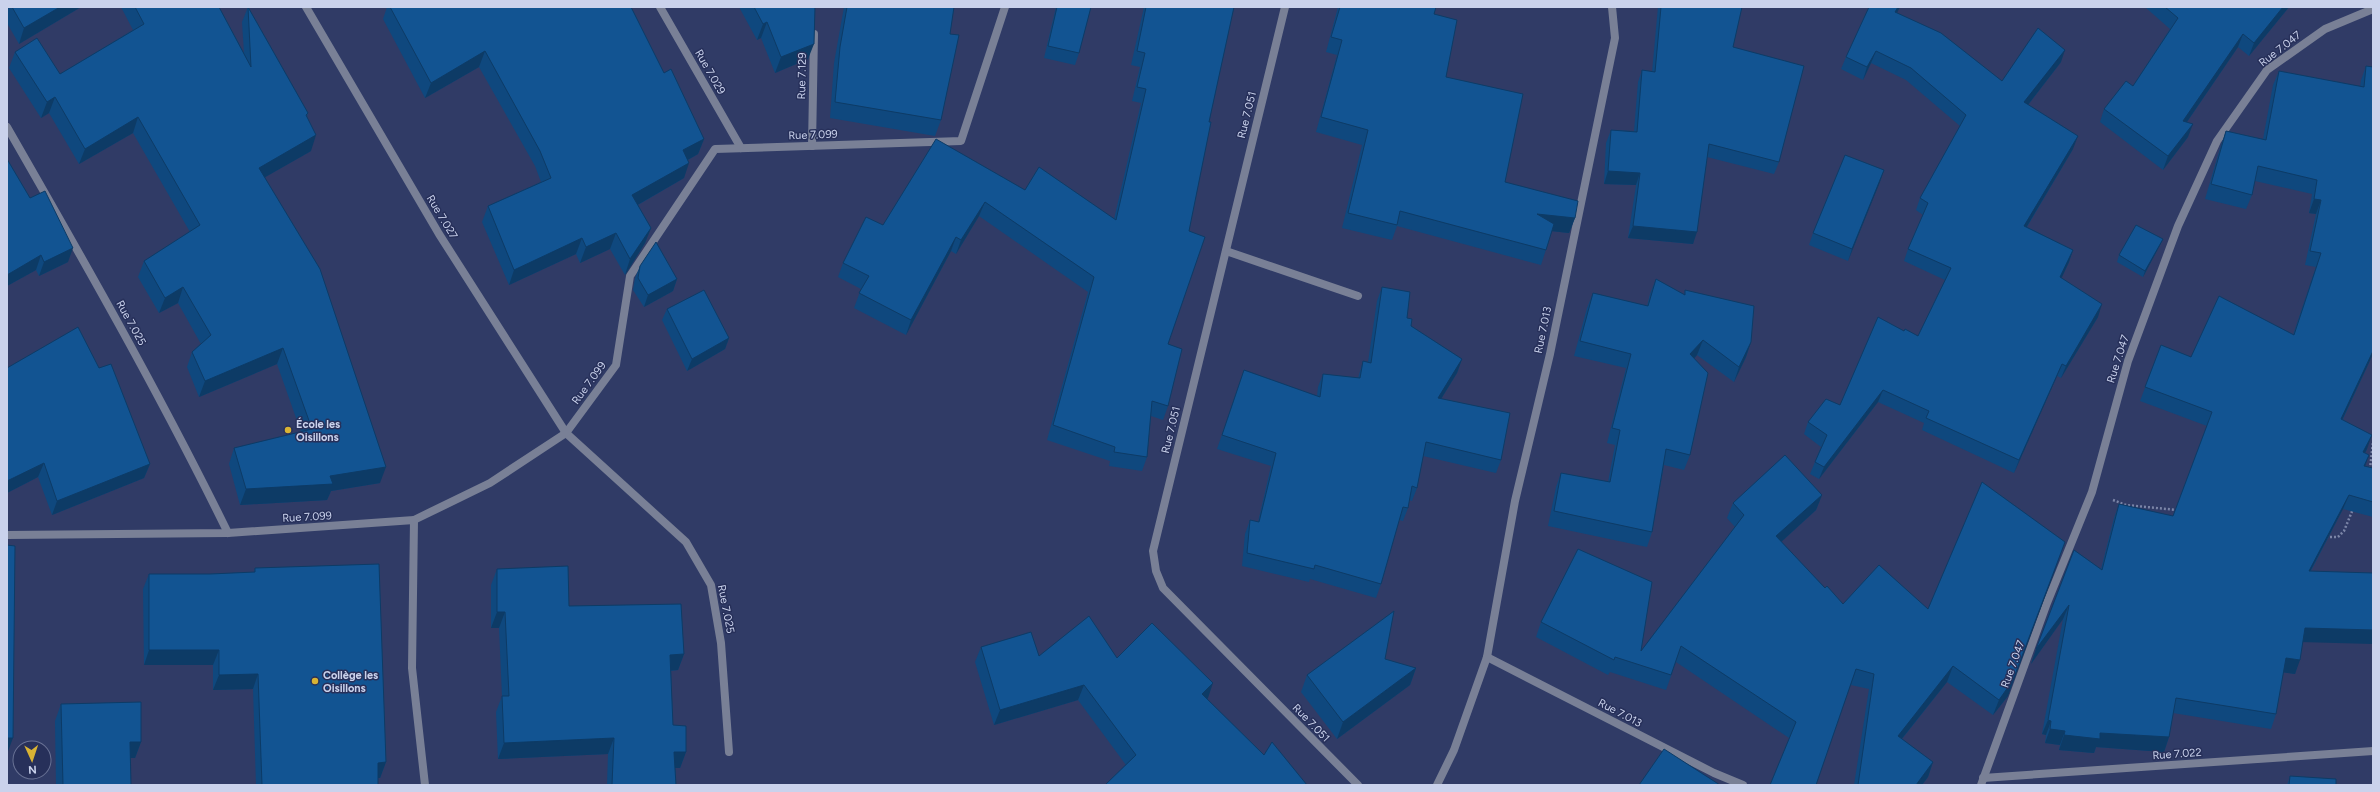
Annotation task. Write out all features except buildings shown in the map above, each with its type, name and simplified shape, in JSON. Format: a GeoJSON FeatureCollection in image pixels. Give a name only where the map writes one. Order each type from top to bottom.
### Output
{"type":"FeatureCollection","features":[{"type":"Feature","properties":{"kind":"street","name":"Rue 7.027"},"geometry":{"type":"LineString","coordinates":[[306,7],[439,234],[566,433]]}},
{"type":"Feature","properties":{"kind":"street","name":"Rue 7.029"},"geometry":{"type":"LineString","coordinates":[[660,7],[741,148]]}},
{"type":"Feature","properties":{"kind":"street","name":"Rue 7.099"},"geometry":{"type":"LineString","coordinates":[[7,535],[228,533],[414,520],[490,483],[566,433],[616,365],[630,276],[715,149],[961,141],[1006,7]]}},
{"type":"Feature","properties":{"kind":"street","name":"Rue 7.051"},"geometry":{"type":"LineString","coordinates":[[1285,7],[1153,551],[1156,571],[1163,588],[1358,785]]}},
{"type":"Feature","properties":{"kind":"street","name":"Rue 7.013"},"geometry":{"type":"LineString","coordinates":[[1437,785],[1454,750],[1487,658],[1515,501],[1550,354],[1615,38],[1612,7]]}},
{"type":"Feature","properties":{"kind":"street","name":"Rue 7.047"},"geometry":{"type":"LineString","coordinates":[[1982,781],[2047,603],[2092,492],[2128,361],[2178,226],[2217,140],[2267,70],[2326,29],[2373,9]]}},
{"type":"Feature","properties":{"kind":"street","name":"Rue 7.129"},"geometry":{"type":"LineString","coordinates":[[812,146],[814,22]]}},
{"type":"Feature","properties":{"kind":"street","name":"Rue 7.025"},"geometry":{"type":"LineString","coordinates":[[7,127],[100,289],[175,425],[228,533]]}},
{"type":"Feature","properties":{"kind":"street"},"geometry":{"type":"LineString","coordinates":[[1226,251],[1358,296]]}},
{"type":"Feature","properties":{"kind":"street","name":"Rue 7.025"},"geometry":{"type":"LineString","coordinates":[[566,433],[686,542],[711,585],[721,643],[729,752]]}},
{"type":"Feature","properties":{"kind":"street"},"geometry":{"type":"LineString","coordinates":[[414,520],[412,668],[425,785]]}},
{"type":"Feature","properties":{"kind":"street","name":"Rue 7.013"},"geometry":{"type":"LineString","coordinates":[[1487,658],[1714,774],[1744,785]]}},
{"type":"Feature","properties":{"kind":"street","name":"Rue 7.022"},"geometry":{"type":"LineString","coordinates":[[1982,781],[2373,751]]}},
{"type":"Feature","properties":{"kind":"path"},"geometry":{"type":"LineString","coordinates":[[2369,470],[2373,442]]}},
{"type":"Feature","properties":{"kind":"path"},"geometry":{"type":"LineString","coordinates":[[2092,492],[2126,505],[2182,511]]}},
{"type":"Feature","properties":{"kind":"path"},"geometry":{"type":"LineString","coordinates":[[2321,534],[2327,537],[2338,537],[2344,531],[2355,505]]}},
{"type":"Feature","properties":{"kind":"place","name":"École les Oisillons"},"geometry":{"type":"Point","coordinates":[288,430]}},
{"type":"Feature","properties":{"kind":"place","name":"Collège les Oisillons"},"geometry":{"type":"Point","coordinates":[315,681]}}]}
